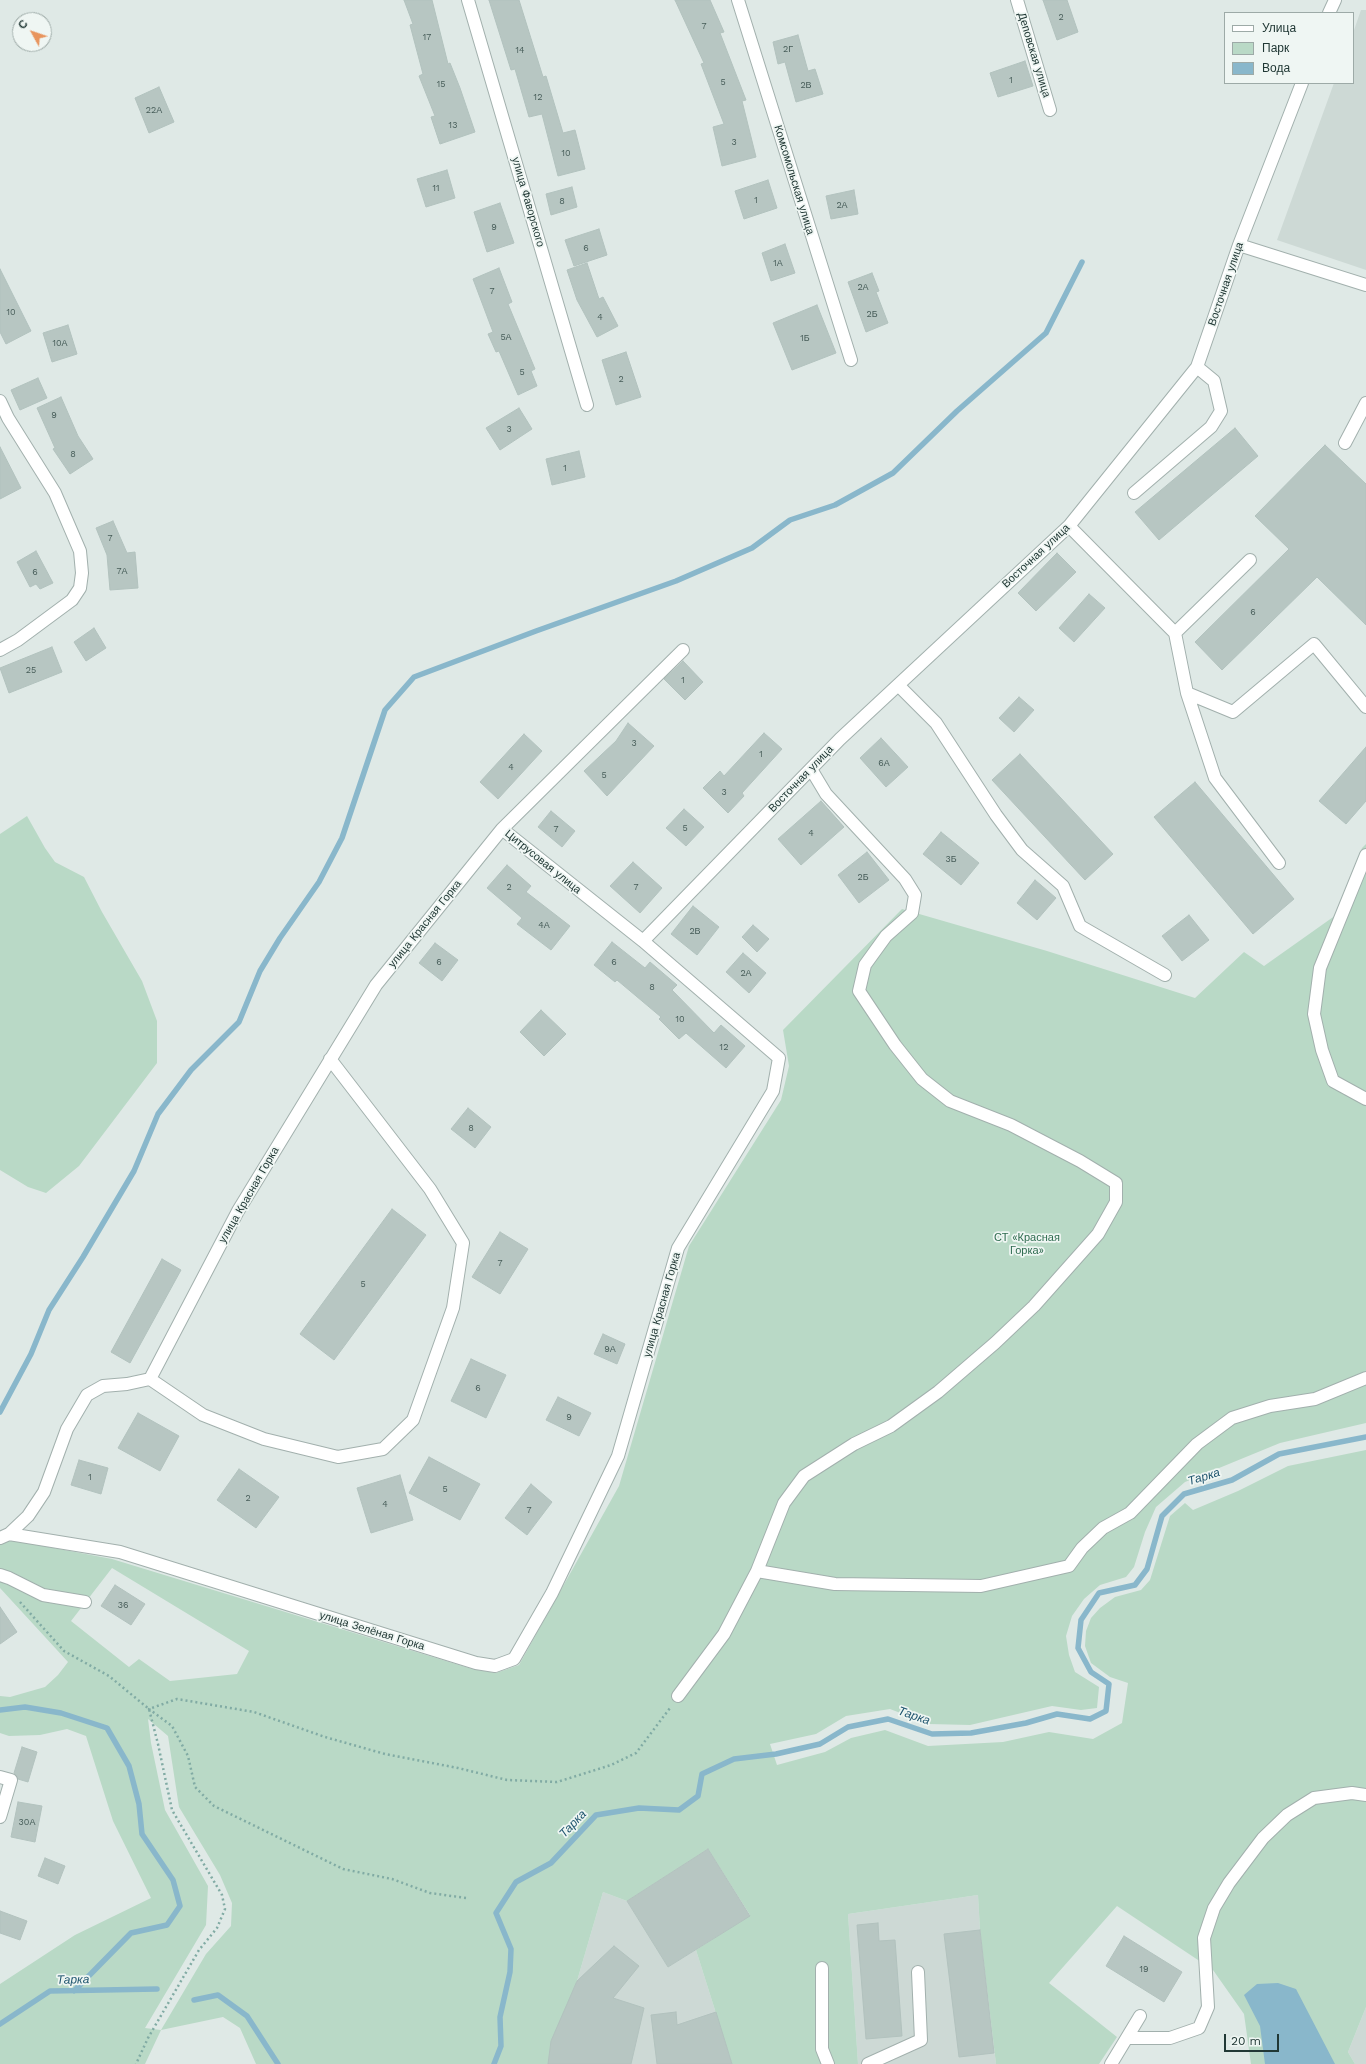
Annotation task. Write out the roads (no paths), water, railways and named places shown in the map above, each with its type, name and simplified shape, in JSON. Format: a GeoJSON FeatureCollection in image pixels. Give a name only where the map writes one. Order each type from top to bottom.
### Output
{"type":"FeatureCollection","features":[{"type":"Feature","properties":{"kind":"street","name":"улица Фаворского"},"geometry":{"type":"LineString","coordinates":[[468,0],[587,405]]}},
{"type":"Feature","properties":{"kind":"street","name":"Комсомольская улица"},"geometry":{"type":"LineString","coordinates":[[738,0],[851,360]]}},
{"type":"Feature","properties":{"kind":"street","name":"Деповская улица"},"geometry":{"type":"LineString","coordinates":[[1017,0],[1050,110]]}},
{"type":"Feature","properties":{"kind":"street"},"geometry":{"type":"LineString","coordinates":[[1330,12],[1334,0]]}},
{"type":"Feature","properties":{"kind":"street","name":"Восточная улица"},"geometry":{"type":"LineString","coordinates":[[643,941],[811,769],[898,685],[1069,526],[1197,367],[1239,245],[1302,84]]}},
{"type":"Feature","properties":{"kind":"street"},"geometry":{"type":"LineString","coordinates":[[1239,245],[1366,285]]}},
{"type":"Feature","properties":{"kind":"street"},"geometry":{"type":"LineString","coordinates":[[1134,493],[1211,427],[1221,411],[1214,381],[1197,367]]}},
{"type":"Feature","properties":{"kind":"street"},"geometry":{"type":"LineString","coordinates":[[0,401],[8,418],[56,493],[80,552],[82,573],[80,588],[72,600],[18,640],[0,650]]}},
{"type":"Feature","properties":{"kind":"street"},"geometry":{"type":"LineString","coordinates":[[1345,443],[1366,403]]}},
{"type":"Feature","properties":{"kind":"street"},"geometry":{"type":"LineString","coordinates":[[1069,526],[1175,633],[1187,693],[1215,778],[1279,863]]}},
{"type":"Feature","properties":{"kind":"street"},"geometry":{"type":"LineString","coordinates":[[1175,633],[1250,560]]}},
{"type":"Feature","properties":{"kind":"street"},"geometry":{"type":"LineString","coordinates":[[1187,693],[1233,712],[1314,644],[1366,707]]}},
{"type":"Feature","properties":{"kind":"street","name":"Цитрусовая улица"},"geometry":{"type":"LineString","coordinates":[[683,650],[502,829],[643,941],[779,1058]]}},
{"type":"Feature","properties":{"kind":"street"},"geometry":{"type":"LineString","coordinates":[[898,685],[936,723],[996,815],[1022,850],[1063,886],[1080,926],[1165,975]]}},
{"type":"Feature","properties":{"kind":"street"},"geometry":{"type":"LineString","coordinates":[[678,1696],[724,1634],[757,1571],[784,1502],[804,1476],[854,1444],[891,1426],[938,1392],[995,1343],[1034,1306],[1098,1234],[1116,1202],[1116,1183],[1080,1161],[1011,1125],[950,1101],[922,1079],[895,1045],[859,991],[865,965],[886,936],[912,913],[915,895],[905,879],[826,794],[811,769]]}},
{"type":"Feature","properties":{"kind":"street","name":"улица Красная Горка"},"geometry":{"type":"LineString","coordinates":[[150,1379],[238,1211],[376,985],[502,829]]}},
{"type":"Feature","properties":{"kind":"street"},"geometry":{"type":"LineString","coordinates":[[1366,855],[1320,968],[1314,1014],[1322,1050],[1333,1081],[1366,1099]]}},
{"type":"Feature","properties":{"kind":"street","name":"улица Красная Горка"},"geometry":{"type":"LineString","coordinates":[[618,1456],[678,1248],[773,1091],[779,1058]]}},
{"type":"Feature","properties":{"kind":"street"},"geometry":{"type":"LineString","coordinates":[[5,1536],[28,1516],[44,1492],[68,1429],[87,1395],[103,1386],[127,1384],[150,1379],[203,1415],[264,1439],[338,1457],[383,1449],[413,1420],[453,1308],[463,1243],[430,1189],[330,1059]]}},
{"type":"Feature","properties":{"kind":"street"},"geometry":{"type":"LineString","coordinates":[[757,1571],[835,1584],[981,1586],[1069,1566],[1082,1548],[1103,1528],[1130,1513],[1197,1444],[1232,1418],[1270,1406],[1315,1399],[1366,1378]]}},
{"type":"Feature","properties":{"kind":"street","name":"улица Зелёная Горка"},"geometry":{"type":"LineString","coordinates":[[5,1536],[120,1552],[476,1663],[495,1666],[514,1659],[552,1593],[618,1456]]}},
{"type":"Feature","properties":{"kind":"street"},"geometry":{"type":"LineString","coordinates":[[0,1575],[43,1595],[85,1602]]}},
{"type":"Feature","properties":{"kind":"street"},"geometry":{"type":"LineString","coordinates":[[0,1777],[11,1780],[0,1817]]}},
{"type":"Feature","properties":{"kind":"street"},"geometry":{"type":"LineString","coordinates":[[1126,2038],[1170,2038],[1199,2028],[1208,2006],[1204,1938],[1214,1908],[1229,1883],[1263,1838],[1288,1815],[1314,1798],[1352,1793],[1366,1795]]}},
{"type":"Feature","properties":{"kind":"street"},"geometry":{"type":"LineString","coordinates":[[822,1968],[822,2049],[828,2064]]}},
{"type":"Feature","properties":{"kind":"street"},"geometry":{"type":"LineString","coordinates":[[868,2064],[921,2040],[918,1972]]}},
{"type":"Feature","properties":{"kind":"street"},"geometry":{"type":"LineString","coordinates":[[1110,2064],[1140,2016]]}},
{"type":"Feature","properties":{"kind":"water"},"geometry":{"type":"Polygon","coordinates":[[[1278,1983],[1296,1989],[1335,2064],[1265,2064],[1260,2026],[1244,1995],[1257,1984],[1278,1983]]]}},
{"type":"Feature","properties":{"kind":"waterway"},"geometry":{"type":"LineString","coordinates":[[0,1412],[31,1354],[49,1310],[83,1257],[134,1171],[158,1114],[191,1070],[239,1022],[260,971],[280,938],[319,882],[342,838],[385,710],[414,677],[536,631],[676,581],[752,548],[790,520],[835,505],[893,473],[957,411],[1046,333],[1082,262]]}},
{"type":"Feature","properties":{"kind":"waterway","name":"Тарка"},"geometry":{"type":"LineString","coordinates":[[494,2064],[501,2046],[500,2017],[510,1972],[511,1949],[496,1913],[516,1882],[551,1863],[596,1815],[639,1808],[679,1810],[698,1796],[702,1774],[734,1759],[776,1754],[820,1744],[848,1727],[888,1719],[932,1734],[971,1733],[1026,1723],[1057,1714],[1090,1719],[1106,1711],[1109,1684],[1091,1672],[1078,1648],[1081,1620],[1099,1593],[1135,1585],[1147,1569],[1162,1516],[1184,1494],[1232,1480],[1279,1454],[1366,1437]]}},
{"type":"Feature","properties":{"kind":"waterway"},"geometry":{"type":"LineString","coordinates":[[0,1710],[25,1707],[61,1713],[107,1728],[129,1766],[139,1804],[142,1834],[173,1880],[180,1906],[167,1925],[131,1933],[74,1991]]}},
{"type":"Feature","properties":{"kind":"waterway","name":"Тарка"},"geometry":{"type":"LineString","coordinates":[[0,2024],[50,1991],[157,1989]]}},
{"type":"Feature","properties":{"kind":"waterway","name":"Тарка"},"geometry":{"type":"LineString","coordinates":[[194,2000],[218,1995],[247,2016],[278,2064]]}},
{"type":"Feature","properties":{"kind":"park label","name":"СТ «Красная Горка»"},"geometry":{"type":"Point","coordinates":[1027,1244]}}]}
